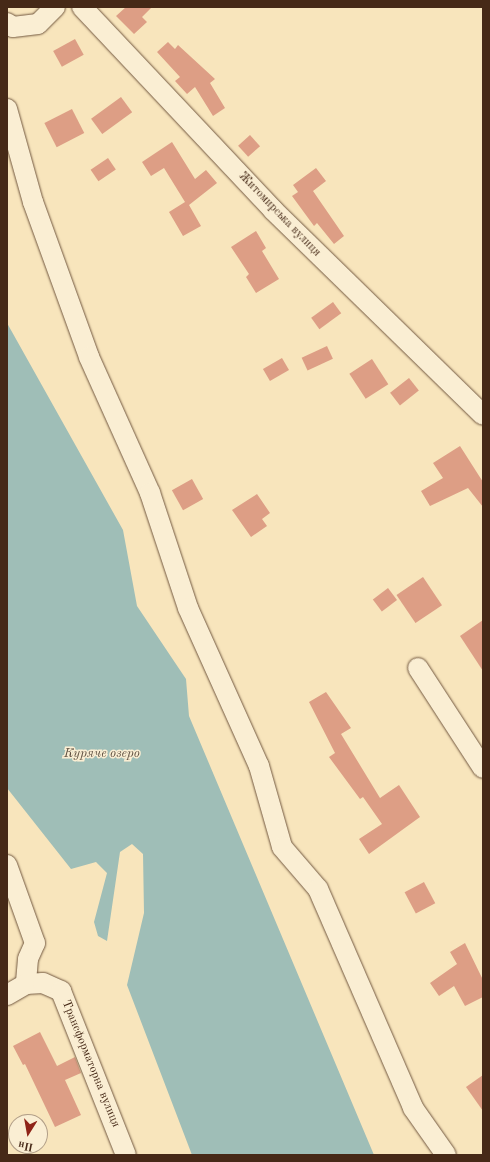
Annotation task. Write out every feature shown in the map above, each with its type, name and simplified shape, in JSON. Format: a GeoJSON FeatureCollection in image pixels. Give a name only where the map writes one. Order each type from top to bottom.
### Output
{"type":"FeatureCollection","features":[{"type":"Feature","properties":{"kind":"street"},"geometry":{"type":"LineString","coordinates":[[9,30],[38,24],[55,7]]}},
{"type":"Feature","properties":{"kind":"street","name":"Житомирська вулиця"},"geometry":{"type":"LineString","coordinates":[[82,7],[273,210],[483,415]]}},
{"type":"Feature","properties":{"kind":"street"},"geometry":{"type":"LineString","coordinates":[[7,109],[33,202],[89,356],[150,493],[188,608],[259,766],[282,847],[318,889],[413,1108],[446,1155]]}},
{"type":"Feature","properties":{"kind":"street"},"geometry":{"type":"LineString","coordinates":[[418,668],[483,768]]}},
{"type":"Feature","properties":{"kind":"street"},"geometry":{"type":"LineString","coordinates":[[7,865],[35,943],[28,959],[26,984],[7,995]]}},
{"type":"Feature","properties":{"kind":"street","name":"Трансформаторна вулиця"},"geometry":{"type":"LineString","coordinates":[[26,984],[43,983],[61,991],[126,1155]]}},
{"type":"Feature","properties":{"kind":"water","name":"Куряче озеро"},"geometry":{"type":"Polygon","coordinates":[[[7,323],[123,530],[137,606],[186,679],[189,716],[374,1155],[192,1155],[127,985],[144,913],[143,854],[132,844],[120,852],[107,941],[98,936],[94,922],[107,873],[96,862],[71,869],[7,788],[7,323]]]}},
{"type":"Feature","properties":{"kind":"building"},"geometry":{"type":"Polygon","coordinates":[[[126,7],[152,7],[142,17],[147,22],[134,34],[116,16],[126,7]]]}},
{"type":"Feature","properties":{"kind":"building"},"geometry":{"type":"Polygon","coordinates":[[[75,39],[84,55],[62,67],[53,51],[75,39]]]}},
{"type":"Feature","properties":{"kind":"building"},"geometry":{"type":"Polygon","coordinates":[[[168,42],[175,49],[178,45],[215,79],[210,83],[225,108],[213,116],[195,87],[187,94],[175,81],[180,77],[157,52],[168,42]]]}},
{"type":"Feature","properties":{"kind":"building"},"geometry":{"type":"Polygon","coordinates":[[[121,97],[132,112],[102,134],[91,119],[121,97]]]}},
{"type":"Feature","properties":{"kind":"building"},"geometry":{"type":"Polygon","coordinates":[[[72,109],[84,133],[57,147],[44,123],[72,109]]]}},
{"type":"Feature","properties":{"kind":"building"},"geometry":{"type":"Polygon","coordinates":[[[250,135],[260,146],[248,157],[238,146],[250,135]]]}},
{"type":"Feature","properties":{"kind":"building"},"geometry":{"type":"Polygon","coordinates":[[[172,142],[195,179],[206,170],[217,183],[189,205],[201,226],[183,236],[169,212],[185,202],[164,168],[151,176],[142,162],[172,142]]]}},
{"type":"Feature","properties":{"kind":"building"},"geometry":{"type":"Polygon","coordinates":[[[108,158],[116,170],[98,181],[91,170],[108,158]]]}},
{"type":"Feature","properties":{"kind":"building"},"geometry":{"type":"Polygon","coordinates":[[[316,168],[326,181],[313,191],[344,236],[334,244],[317,223],[314,226],[292,196],[298,192],[293,185],[316,168]]]}},
{"type":"Feature","properties":{"kind":"building"},"geometry":{"type":"Polygon","coordinates":[[[256,231],[266,248],[262,251],[279,279],[256,293],[246,277],[249,274],[231,247],[256,231]]]}},
{"type":"Feature","properties":{"kind":"building"},"geometry":{"type":"Polygon","coordinates":[[[333,302],[341,313],[319,329],[311,318],[333,302]]]}},
{"type":"Feature","properties":{"kind":"building"},"geometry":{"type":"Polygon","coordinates":[[[327,346],[333,359],[308,371],[302,358],[327,346]]]}},
{"type":"Feature","properties":{"kind":"building"},"geometry":{"type":"Polygon","coordinates":[[[282,358],[289,370],[270,381],[263,369],[282,358]]]}},
{"type":"Feature","properties":{"kind":"building"},"geometry":{"type":"Polygon","coordinates":[[[372,359],[388,384],[366,399],[349,374],[372,359]]]}},
{"type":"Feature","properties":{"kind":"building"},"geometry":{"type":"Polygon","coordinates":[[[409,378],[419,391],[400,405],[390,393],[409,378]]]}},
{"type":"Feature","properties":{"kind":"building"},"geometry":{"type":"Polygon","coordinates":[[[460,446],[483,482],[483,507],[468,488],[430,506],[421,491],[443,478],[433,463],[460,446]]]}},
{"type":"Feature","properties":{"kind":"building"},"geometry":{"type":"Polygon","coordinates":[[[192,479],[203,499],[183,510],[172,490],[192,479]]]}},
{"type":"Feature","properties":{"kind":"building"},"geometry":{"type":"Polygon","coordinates":[[[257,494],[270,513],[262,519],[267,526],[251,537],[232,510],[257,494]]]}},
{"type":"Feature","properties":{"kind":"building"},"geometry":{"type":"Polygon","coordinates":[[[423,577],[442,605],[415,623],[396,595],[423,577]]]}},
{"type":"Feature","properties":{"kind":"building"},"geometry":{"type":"Polygon","coordinates":[[[388,588],[397,600],[382,611],[373,599],[388,588]]]}},
{"type":"Feature","properties":{"kind":"building"},"geometry":{"type":"Polygon","coordinates":[[[483,620],[483,671],[460,636],[483,620]]]}},
{"type":"Feature","properties":{"kind":"building"},"geometry":{"type":"Polygon","coordinates":[[[326,692],[351,728],[341,734],[380,798],[399,785],[420,817],[369,854],[359,839],[382,824],[363,797],[360,799],[329,757],[335,753],[309,702],[326,692]]]}},
{"type":"Feature","properties":{"kind":"building"},"geometry":{"type":"Polygon","coordinates":[[[424,882],[435,903],[416,914],[405,892],[424,882]]]}},
{"type":"Feature","properties":{"kind":"building"},"geometry":{"type":"Polygon","coordinates":[[[465,943],[483,980],[483,997],[465,1006],[454,986],[439,996],[430,983],[457,964],[450,952],[465,943]]]}},
{"type":"Feature","properties":{"kind":"building"},"geometry":{"type":"Polygon","coordinates":[[[40,1032],[57,1066],[75,1057],[81,1073],[65,1080],[81,1115],[55,1127],[25,1064],[23,1065],[13,1046],[40,1032]]]}},
{"type":"Feature","properties":{"kind":"building"},"geometry":{"type":"Polygon","coordinates":[[[483,1075],[483,1111],[466,1087],[483,1075]]]}}]}
